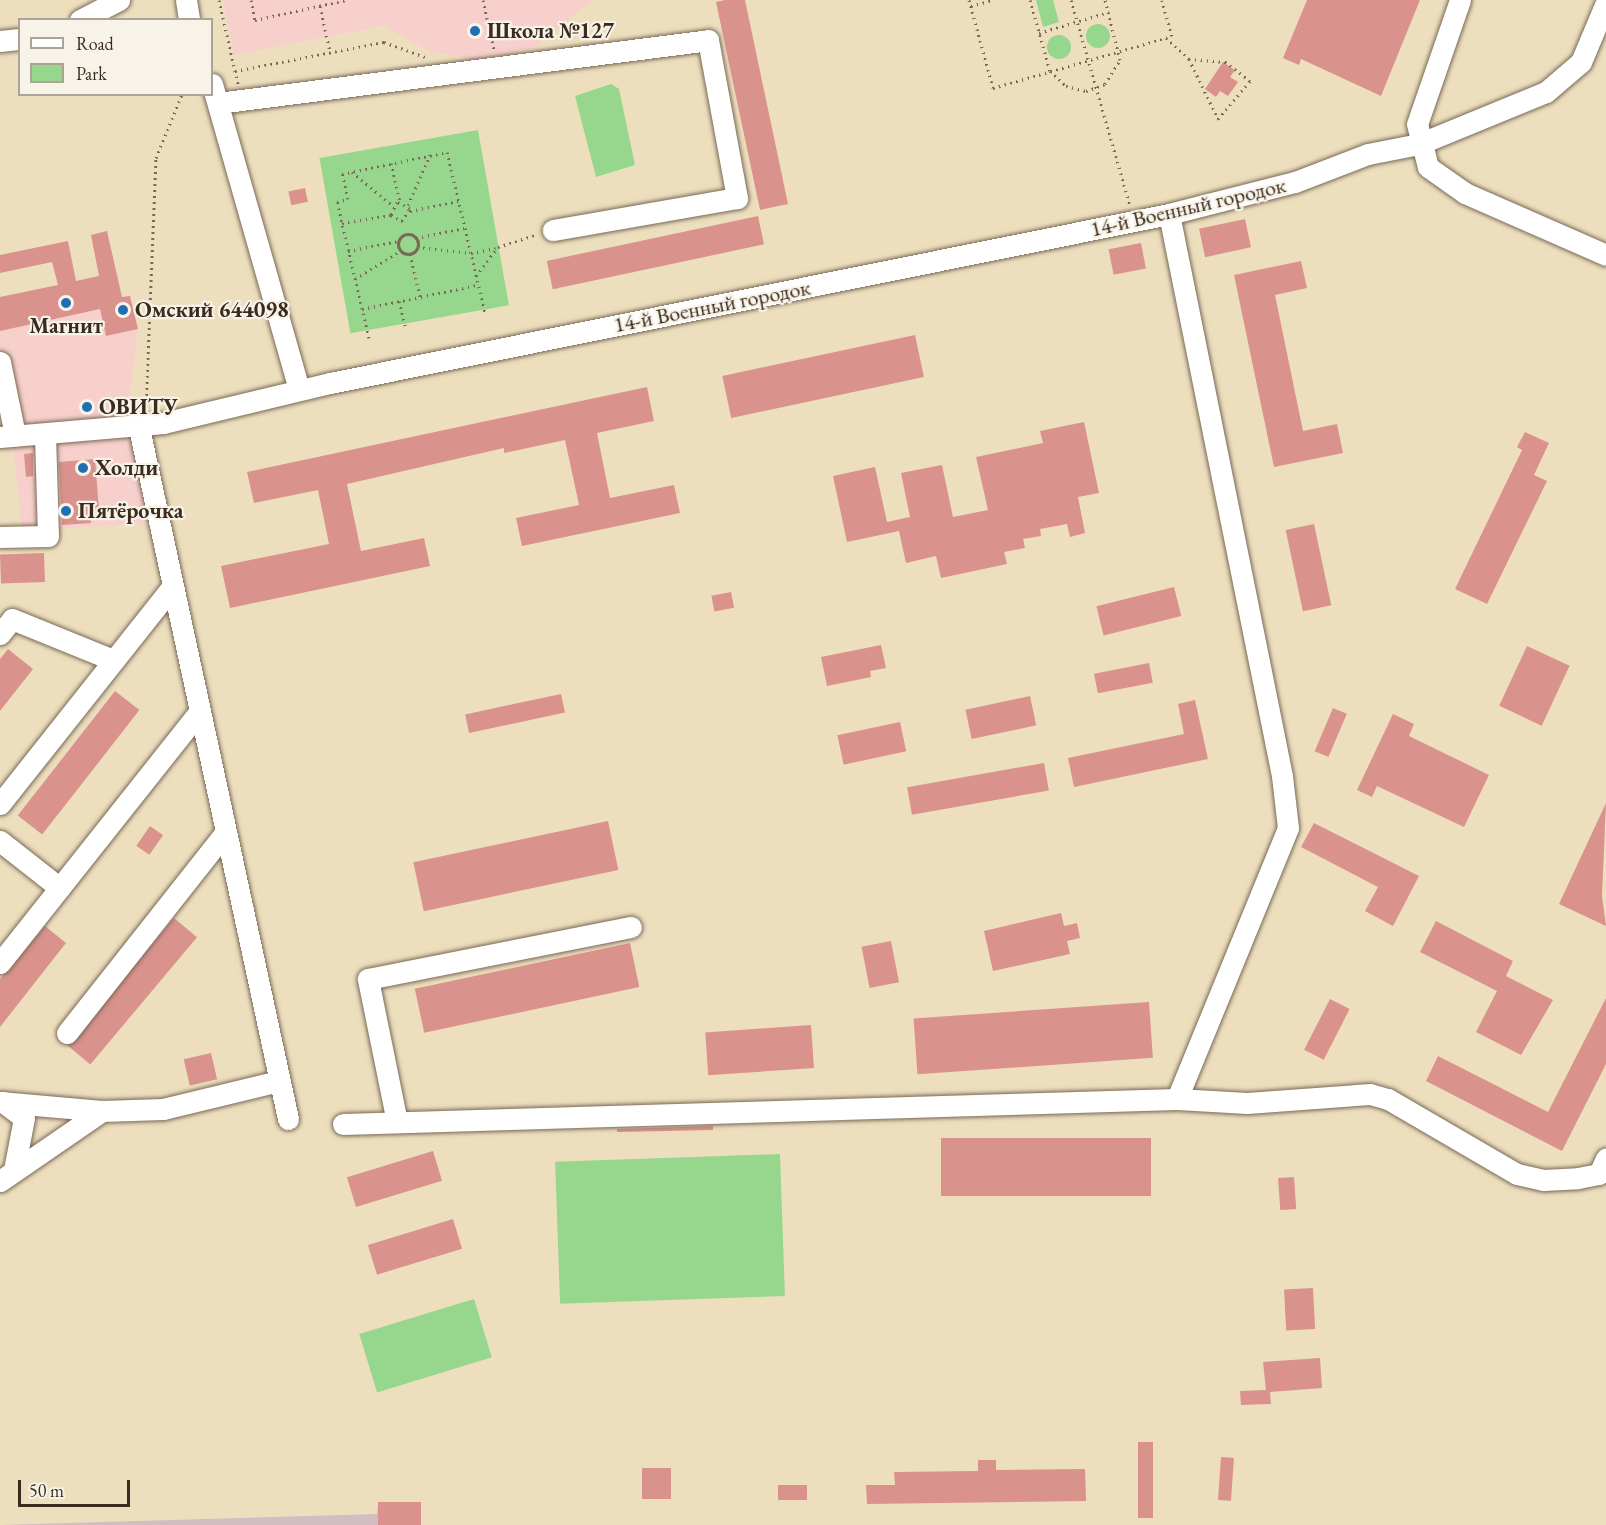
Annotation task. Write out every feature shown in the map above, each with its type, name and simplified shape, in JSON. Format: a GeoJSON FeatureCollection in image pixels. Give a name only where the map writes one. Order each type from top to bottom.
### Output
{"type":"FeatureCollection","features":[{"type":"Feature","properties":{"kind":"street"},"geometry":{"type":"LineString","coordinates":[[84,18],[119,0]]}},
{"type":"Feature","properties":{"kind":"street"},"geometry":{"type":"LineString","coordinates":[[186,0],[189,18]]}},
{"type":"Feature","properties":{"kind":"street"},"geometry":{"type":"LineString","coordinates":[[1460,0],[1424,91],[1419,144],[1428,167],[1445,182],[1606,255]]}},
{"type":"Feature","properties":{"kind":"street","name":"14-й Военный городок"},"geometry":{"type":"LineString","coordinates":[[8,436],[143,427],[299,390],[1169,214],[1419,144],[1567,79],[1581,62],[1602,3]]}},
{"type":"Feature","properties":{"kind":"street"},"geometry":{"type":"LineString","coordinates":[[0,41],[18,39]]}},
{"type":"Feature","properties":{"kind":"street"},"geometry":{"type":"LineString","coordinates":[[299,390],[215,94],[241,100],[498,69],[708,40],[736,198],[553,230]]}},
{"type":"Feature","properties":{"kind":"street"},"geometry":{"type":"LineString","coordinates":[[1169,214],[1282,776],[1288,828],[1177,1099]]}},
{"type":"Feature","properties":{"kind":"street"},"geometry":{"type":"LineString","coordinates":[[0,362],[8,436]]}},
{"type":"Feature","properties":{"kind":"street"},"geometry":{"type":"LineString","coordinates":[[143,427],[173,586],[288,1119]]}},
{"type":"Feature","properties":{"kind":"street"},"geometry":{"type":"LineString","coordinates":[[0,537],[48,536],[45,434]]}},
{"type":"Feature","properties":{"kind":"street"},"geometry":{"type":"LineString","coordinates":[[0,804],[173,586]]}},
{"type":"Feature","properties":{"kind":"street"},"geometry":{"type":"LineString","coordinates":[[0,634],[12,619],[113,660]]}},
{"type":"Feature","properties":{"kind":"street"},"geometry":{"type":"LineString","coordinates":[[0,963],[200,711]]}},
{"type":"Feature","properties":{"kind":"street"},"geometry":{"type":"LineString","coordinates":[[67,1033],[226,832]]}},
{"type":"Feature","properties":{"kind":"street"},"geometry":{"type":"LineString","coordinates":[[0,841],[60,888]]}},
{"type":"Feature","properties":{"kind":"street"},"geometry":{"type":"LineString","coordinates":[[397,1122],[368,980],[631,927]]}},
{"type":"Feature","properties":{"kind":"street"},"geometry":{"type":"LineString","coordinates":[[1,1102],[102,1111],[163,1109],[279,1081]]}},
{"type":"Feature","properties":{"kind":"street"},"geometry":{"type":"LineString","coordinates":[[344,1124],[1177,1099],[1247,1103],[1370,1094],[1388,1099],[1517,1174],[1543,1180],[1578,1178],[1599,1174],[1606,1158]]}},
{"type":"Feature","properties":{"kind":"street"},"geometry":{"type":"LineString","coordinates":[[1,1102],[24,1119],[7,1176]]}},
{"type":"Feature","properties":{"kind":"street"},"geometry":{"type":"LineString","coordinates":[[7,1176],[102,1111]]}},
{"type":"Feature","properties":{"kind":"path"},"geometry":{"type":"LineString","coordinates":[[219,0],[241,100]]}},
{"type":"Feature","properties":{"kind":"path"},"geometry":{"type":"LineString","coordinates":[[251,0],[255,20],[346,0]]}},
{"type":"Feature","properties":{"kind":"path"},"geometry":{"type":"LineString","coordinates":[[483,0],[498,69]]}},
{"type":"Feature","properties":{"kind":"path"},"geometry":{"type":"LineString","coordinates":[[969,0],[993,87],[1172,36],[1162,0]]}},
{"type":"Feature","properties":{"kind":"path"},"geometry":{"type":"LineString","coordinates":[[970,6],[993,0]]}},
{"type":"Feature","properties":{"kind":"path"},"geometry":{"type":"LineString","coordinates":[[1030,0],[1050,71],[1076,90],[1096,89],[1112,78],[1120,51],[1106,0]]}},
{"type":"Feature","properties":{"kind":"path"},"geometry":{"type":"LineString","coordinates":[[1071,0],[1135,220]]}},
{"type":"Feature","properties":{"kind":"path"},"geometry":{"type":"LineString","coordinates":[[320,6],[330,52]]}},
{"type":"Feature","properties":{"kind":"path"},"geometry":{"type":"LineString","coordinates":[[1039,33],[1109,12]]}},
{"type":"Feature","properties":{"kind":"path"},"geometry":{"type":"LineString","coordinates":[[1166,38],[1189,59],[1210,108],[1218,119],[1250,81],[1226,62],[1189,59]]}},
{"type":"Feature","properties":{"kind":"path"},"geometry":{"type":"LineString","coordinates":[[235,71],[384,42],[432,59]]}},
{"type":"Feature","properties":{"kind":"path"},"geometry":{"type":"LineString","coordinates":[[143,427],[156,158],[181,96]]}},
{"type":"Feature","properties":{"kind":"path"},"geometry":{"type":"LineString","coordinates":[[369,338],[337,202],[348,199],[342,174],[391,163],[447,152],[485,313]]}},
{"type":"Feature","properties":{"kind":"path"},"geometry":{"type":"LineString","coordinates":[[410,211],[408,205],[430,155]]}},
{"type":"Feature","properties":{"kind":"path"},"geometry":{"type":"LineString","coordinates":[[391,163],[400,201]]}},
{"type":"Feature","properties":{"kind":"path"},"geometry":{"type":"LineString","coordinates":[[352,172],[392,205]]}},
{"type":"Feature","properties":{"kind":"path"},"geometry":{"type":"LineString","coordinates":[[400,201],[408,205]]}},
{"type":"Feature","properties":{"kind":"path"},"geometry":{"type":"LineString","coordinates":[[392,205],[400,201]]}},
{"type":"Feature","properties":{"kind":"path"},"geometry":{"type":"LineString","coordinates":[[342,223],[391,215],[402,221],[410,211],[458,201]]}},
{"type":"Feature","properties":{"kind":"path"},"geometry":{"type":"LineString","coordinates":[[391,215],[392,205]]}},
{"type":"Feature","properties":{"kind":"path"},"geometry":{"type":"LineString","coordinates":[[348,251],[398,241],[404,234],[416,238],[464,228]]}},
{"type":"Feature","properties":{"kind":"path"},"geometry":{"type":"LineString","coordinates":[[417,247],[471,253],[553,230]]}},
{"type":"Feature","properties":{"kind":"path"},"geometry":{"type":"LineString","coordinates":[[416,238],[417,247]]}},
{"type":"Feature","properties":{"kind":"path"},"geometry":{"type":"LineString","coordinates":[[398,241],[400,251]]}},
{"type":"Feature","properties":{"kind":"path"},"geometry":{"type":"LineString","coordinates":[[410,254],[417,247]]}},
{"type":"Feature","properties":{"kind":"path"},"geometry":{"type":"LineString","coordinates":[[476,276],[498,247]]}},
{"type":"Feature","properties":{"kind":"path"},"geometry":{"type":"LineString","coordinates":[[355,279],[400,251],[410,254]]}},
{"type":"Feature","properties":{"kind":"path"},"geometry":{"type":"LineString","coordinates":[[410,254],[420,297]]}},
{"type":"Feature","properties":{"kind":"path"},"geometry":{"type":"LineString","coordinates":[[362,309],[478,285]]}},
{"type":"Feature","properties":{"kind":"path"},"geometry":{"type":"LineString","coordinates":[[399,302],[406,330]]}},
{"type":"Feature","properties":{"kind":"shaded area","name":"Школа №127"},"geometry":{"type":"Polygon","coordinates":[[[223,0],[592,0],[534,48],[478,60],[431,52],[383,26],[234,55],[223,0]]]}},
{"type":"Feature","properties":{"kind":"shaded area"},"geometry":{"type":"Polygon","coordinates":[[[107,232],[121,297],[130,296],[138,329],[127,415],[149,523],[22,531],[13,445],[0,392],[0,297],[99,276],[91,235],[107,232]]]}},
{"type":"Feature","properties":{"kind":"shaded area"},"geometry":{"type":"Polygon","coordinates":[[[421,1502],[421,1525],[0,1525],[377,1514],[378,1503],[421,1502]]]}},
{"type":"Feature","properties":{"kind":"green space"},"geometry":{"type":"Polygon","coordinates":[[[1036,0],[1053,0],[1059,22],[1043,27],[1036,0]]]}},
{"type":"Feature","properties":{"kind":"green space"},"geometry":{"type":"Polygon","coordinates":[[[1098,24],[1107,27],[1110,36],[1107,45],[1098,48],[1089,45],[1086,36],[1089,27],[1098,24]]]}},
{"type":"Feature","properties":{"kind":"green space"},"geometry":{"type":"Polygon","coordinates":[[[1059,35],[1068,38],[1071,47],[1068,56],[1059,59],[1050,56],[1047,47],[1050,38],[1059,35]]]}},
{"type":"Feature","properties":{"kind":"green space"},"geometry":{"type":"Polygon","coordinates":[[[611,84],[619,89],[635,165],[596,177],[575,96],[611,84]]]}},
{"type":"Feature","properties":{"kind":"green space"},"geometry":{"type":"Polygon","coordinates":[[[478,130],[509,305],[350,333],[319,158],[478,130]]]}},
{"type":"Feature","properties":{"kind":"green space"},"geometry":{"type":"Polygon","coordinates":[[[780,1154],[785,1296],[560,1304],[555,1162],[780,1154]]]}},
{"type":"Feature","properties":{"kind":"green space"},"geometry":{"type":"Polygon","coordinates":[[[474,1299],[492,1357],[377,1392],[359,1334],[474,1299]]]}},
{"type":"Feature","properties":{"kind":"building"},"geometry":{"type":"Polygon","coordinates":[[[745,0],[788,204],[760,210],[716,2],[745,0]]]}},
{"type":"Feature","properties":{"kind":"building"},"geometry":{"type":"Polygon","coordinates":[[[1307,0],[1420,0],[1381,96],[1301,59],[1299,65],[1283,58],[1307,0]]]}},
{"type":"Feature","properties":{"kind":"building"},"geometry":{"type":"Polygon","coordinates":[[[1223,62],[1235,70],[1230,77],[1238,82],[1228,96],[1220,91],[1216,97],[1205,89],[1223,62]]]}},
{"type":"Feature","properties":{"kind":"building"},"geometry":{"type":"Polygon","coordinates":[[[305,188],[308,202],[291,205],[288,192],[305,188]]]}},
{"type":"Feature","properties":{"kind":"building"},"geometry":{"type":"Polygon","coordinates":[[[758,216],[764,244],[553,289],[547,261],[758,216]]]}},
{"type":"Feature","properties":{"kind":"building"},"geometry":{"type":"Polygon","coordinates":[[[1245,219],[1251,247],[1205,257],[1199,229],[1245,219]]]}},
{"type":"Feature","properties":{"kind":"building"},"geometry":{"type":"Polygon","coordinates":[[[107,231],[122,297],[130,296],[138,329],[106,336],[100,309],[0,331],[0,297],[58,285],[52,262],[0,273],[0,255],[68,241],[76,281],[99,276],[91,235],[107,231]]]}},
{"type":"Feature","properties":{"kind":"building"},"geometry":{"type":"Polygon","coordinates":[[[1141,243],[1146,269],[1114,275],[1109,249],[1141,243]]]}},
{"type":"Feature","properties":{"kind":"building"},"geometry":{"type":"Polygon","coordinates":[[[1301,261],[1307,288],[1275,295],[1303,431],[1337,424],[1343,453],[1274,467],[1234,275],[1301,261]]]}},
{"type":"Feature","properties":{"kind":"building"},"geometry":{"type":"Polygon","coordinates":[[[915,335],[924,377],[731,418],[722,376],[915,335]]]}},
{"type":"Feature","properties":{"kind":"building"},"geometry":{"type":"Polygon","coordinates":[[[647,387],[654,421],[597,433],[610,498],[674,485],[680,513],[522,546],[516,518],[579,505],[565,440],[504,453],[504,448],[347,484],[361,551],[424,538],[430,566],[230,608],[221,566],[329,544],[318,490],[254,503],[247,472],[647,387]]]}},
{"type":"Feature","properties":{"kind":"building"},"geometry":{"type":"Polygon","coordinates":[[[1084,422],[1099,493],[1078,497],[1085,533],[1070,537],[1067,524],[1040,529],[1041,536],[1023,539],[1025,548],[1004,552],[1007,564],[941,578],[936,556],[906,563],[899,531],[847,542],[833,476],[875,467],[887,522],[910,517],[901,473],[942,465],[953,517],[988,510],[976,457],[1043,443],[1040,431],[1084,422]]]}},
{"type":"Feature","properties":{"kind":"building"},"geometry":{"type":"Polygon","coordinates":[[[1525,432],[1549,443],[1534,475],[1547,481],[1487,604],[1455,589],[1522,450],[1517,447],[1525,432]]]}},
{"type":"Feature","properties":{"kind":"building"},"geometry":{"type":"Polygon","coordinates":[[[33,453],[33,476],[26,477],[24,454],[33,453]]]}},
{"type":"Feature","properties":{"kind":"building"},"geometry":{"type":"Polygon","coordinates":[[[95,459],[99,510],[90,511],[91,523],[62,525],[59,462],[95,459]]]}},
{"type":"Feature","properties":{"kind":"building"},"geometry":{"type":"Polygon","coordinates":[[[1314,524],[1331,605],[1303,611],[1286,530],[1314,524]]]}},
{"type":"Feature","properties":{"kind":"building"},"geometry":{"type":"Polygon","coordinates":[[[44,553],[45,582],[1,584],[0,555],[44,553]]]}},
{"type":"Feature","properties":{"kind":"building"},"geometry":{"type":"Polygon","coordinates":[[[1174,587],[1181,616],[1104,635],[1096,606],[1174,587]]]}},
{"type":"Feature","properties":{"kind":"building"},"geometry":{"type":"Polygon","coordinates":[[[731,592],[734,608],[714,612],[711,596],[731,592]]]}},
{"type":"Feature","properties":{"kind":"building"},"geometry":{"type":"Polygon","coordinates":[[[881,645],[886,668],[870,671],[871,677],[827,686],[821,657],[881,645]]]}},
{"type":"Feature","properties":{"kind":"building"},"geometry":{"type":"Polygon","coordinates":[[[1527,646],[1570,666],[1542,726],[1499,706],[1527,646]]]}},
{"type":"Feature","properties":{"kind":"building"},"geometry":{"type":"Polygon","coordinates":[[[8,649],[33,669],[0,711],[0,659],[8,649]]]}},
{"type":"Feature","properties":{"kind":"building"},"geometry":{"type":"Polygon","coordinates":[[[1149,663],[1153,683],[1098,693],[1094,674],[1149,663]]]}},
{"type":"Feature","properties":{"kind":"building"},"geometry":{"type":"Polygon","coordinates":[[[115,691],[139,710],[42,835],[18,816],[115,691]]]}},
{"type":"Feature","properties":{"kind":"building"},"geometry":{"type":"Polygon","coordinates":[[[561,694],[565,713],[469,733],[465,714],[561,694]]]}},
{"type":"Feature","properties":{"kind":"building"},"geometry":{"type":"Polygon","coordinates":[[[1030,696],[1036,725],[972,739],[965,710],[1030,696]]]}},
{"type":"Feature","properties":{"kind":"building"},"geometry":{"type":"Polygon","coordinates":[[[1195,700],[1208,759],[1074,787],[1068,758],[1184,734],[1178,704],[1195,700]]]}},
{"type":"Feature","properties":{"kind":"building"},"geometry":{"type":"Polygon","coordinates":[[[1333,708],[1347,714],[1328,757],[1315,751],[1333,708]]]}},
{"type":"Feature","properties":{"kind":"building"},"geometry":{"type":"Polygon","coordinates":[[[1393,714],[1414,724],[1409,736],[1489,775],[1464,827],[1377,786],[1372,797],[1357,790],[1393,714]]]}},
{"type":"Feature","properties":{"kind":"building"},"geometry":{"type":"Polygon","coordinates":[[[900,722],[906,751],[844,765],[837,735],[900,722]]]}},
{"type":"Feature","properties":{"kind":"building"},"geometry":{"type":"Polygon","coordinates":[[[1044,763],[1049,791],[912,815],[907,787],[1044,763]]]}},
{"type":"Feature","properties":{"kind":"building"},"geometry":{"type":"Polygon","coordinates":[[[1606,803],[1602,896],[1606,926],[1559,904],[1606,803]]]}},
{"type":"Feature","properties":{"kind":"building"},"geometry":{"type":"Polygon","coordinates":[[[608,821],[618,870],[424,911],[413,862],[608,821]]]}},
{"type":"Feature","properties":{"kind":"building"},"geometry":{"type":"Polygon","coordinates":[[[1314,823],[1419,876],[1393,926],[1365,911],[1378,887],[1301,847],[1314,823]]]}},
{"type":"Feature","properties":{"kind":"building"},"geometry":{"type":"Polygon","coordinates":[[[150,826],[163,835],[149,855],[136,846],[150,826]]]}},
{"type":"Feature","properties":{"kind":"building"},"geometry":{"type":"Polygon","coordinates":[[[1061,913],[1064,926],[1077,923],[1080,938],[1067,941],[1070,954],[993,971],[984,931],[1061,913]]]}},
{"type":"Feature","properties":{"kind":"building"},"geometry":{"type":"Polygon","coordinates":[[[174,918],[197,937],[90,1064],[67,1045],[174,918]]]}},
{"type":"Feature","properties":{"kind":"building"},"geometry":{"type":"Polygon","coordinates":[[[1436,921],[1513,961],[1506,976],[1553,1000],[1521,1055],[1476,1032],[1497,991],[1420,952],[1436,921]]]}},
{"type":"Feature","properties":{"kind":"building"},"geometry":{"type":"Polygon","coordinates":[[[45,926],[66,943],[0,1027],[0,979],[45,926]]]}},
{"type":"Feature","properties":{"kind":"building"},"geometry":{"type":"Polygon","coordinates":[[[891,941],[899,982],[870,988],[862,947],[891,941]]]}},
{"type":"Feature","properties":{"kind":"building"},"geometry":{"type":"Polygon","coordinates":[[[630,943],[639,987],[424,1033],[415,989],[630,943]]]}},
{"type":"Feature","properties":{"kind":"building"},"geometry":{"type":"Polygon","coordinates":[[[1606,998],[1606,1064],[1562,1151],[1426,1081],[1438,1056],[1548,1112],[1606,998]]]}},
{"type":"Feature","properties":{"kind":"building"},"geometry":{"type":"Polygon","coordinates":[[[1330,999],[1350,1009],[1324,1060],[1304,1050],[1330,999]]]}},
{"type":"Feature","properties":{"kind":"building"},"geometry":{"type":"Polygon","coordinates":[[[1149,1002],[1153,1058],[917,1074],[914,1018],[1149,1002]]]}},
{"type":"Feature","properties":{"kind":"building"},"geometry":{"type":"Polygon","coordinates":[[[811,1025],[814,1068],[708,1075],[705,1032],[811,1025]]]}},
{"type":"Feature","properties":{"kind":"building"},"geometry":{"type":"Polygon","coordinates":[[[211,1053],[217,1079],[190,1086],[184,1059],[211,1053]]]}},
{"type":"Feature","properties":{"kind":"building"},"geometry":{"type":"Polygon","coordinates":[[[713,1126],[713,1130],[617,1132],[617,1129],[713,1126]]]}},
{"type":"Feature","properties":{"kind":"building"},"geometry":{"type":"Polygon","coordinates":[[[941,1138],[1151,1138],[1151,1196],[941,1196],[941,1138]]]}},
{"type":"Feature","properties":{"kind":"building"},"geometry":{"type":"Polygon","coordinates":[[[433,1151],[442,1181],[356,1207],[347,1177],[433,1151]]]}},
{"type":"Feature","properties":{"kind":"building"},"geometry":{"type":"Polygon","coordinates":[[[1294,1177],[1296,1209],[1280,1210],[1278,1178],[1294,1177]]]}},
{"type":"Feature","properties":{"kind":"building"},"geometry":{"type":"Polygon","coordinates":[[[453,1219],[462,1249],[377,1275],[368,1245],[453,1219]]]}},
{"type":"Feature","properties":{"kind":"building"},"geometry":{"type":"Polygon","coordinates":[[[1313,1288],[1315,1329],[1286,1330],[1284,1290],[1313,1288]]]}},
{"type":"Feature","properties":{"kind":"building"},"geometry":{"type":"Polygon","coordinates":[[[1320,1358],[1322,1388],[1270,1392],[1271,1404],[1241,1405],[1240,1391],[1266,1390],[1263,1362],[1320,1358]]]}},
{"type":"Feature","properties":{"kind":"building"},"geometry":{"type":"Polygon","coordinates":[[[1138,1442],[1153,1442],[1153,1518],[1138,1518],[1138,1442]]]}},
{"type":"Feature","properties":{"kind":"building"},"geometry":{"type":"Polygon","coordinates":[[[1221,1457],[1234,1458],[1231,1501],[1218,1500],[1221,1457]]]}},
{"type":"Feature","properties":{"kind":"building"},"geometry":{"type":"Polygon","coordinates":[[[978,1460],[996,1460],[996,1470],[1085,1469],[1086,1501],[867,1504],[866,1485],[895,1485],[894,1472],[978,1471],[978,1460]]]}},
{"type":"Feature","properties":{"kind":"building"},"geometry":{"type":"Polygon","coordinates":[[[642,1468],[671,1468],[671,1499],[642,1499],[642,1468]]]}},
{"type":"Feature","properties":{"kind":"building"},"geometry":{"type":"Polygon","coordinates":[[[778,1485],[807,1485],[807,1500],[778,1500],[778,1485]]]}},
{"type":"Feature","properties":{"kind":"building"},"geometry":{"type":"Polygon","coordinates":[[[378,1502],[421,1502],[421,1525],[378,1525],[378,1502]]]}},
{"type":"Feature","properties":{"kind":"place","name":"Школа №127"},"geometry":{"type":"Point","coordinates":[475,31]}},
{"type":"Feature","properties":{"kind":"place","name":"Магнит"},"geometry":{"type":"Point","coordinates":[66,303]}},
{"type":"Feature","properties":{"kind":"place","name":"Омский 644098"},"geometry":{"type":"Point","coordinates":[123,310]}},
{"type":"Feature","properties":{"kind":"place","name":"ОВИТУ"},"geometry":{"type":"Point","coordinates":[87,407]}},
{"type":"Feature","properties":{"kind":"place","name":"Холди"},"geometry":{"type":"Point","coordinates":[83,468]}},
{"type":"Feature","properties":{"kind":"place","name":"Пятёрочка"},"geometry":{"type":"Point","coordinates":[66,511]}}]}
